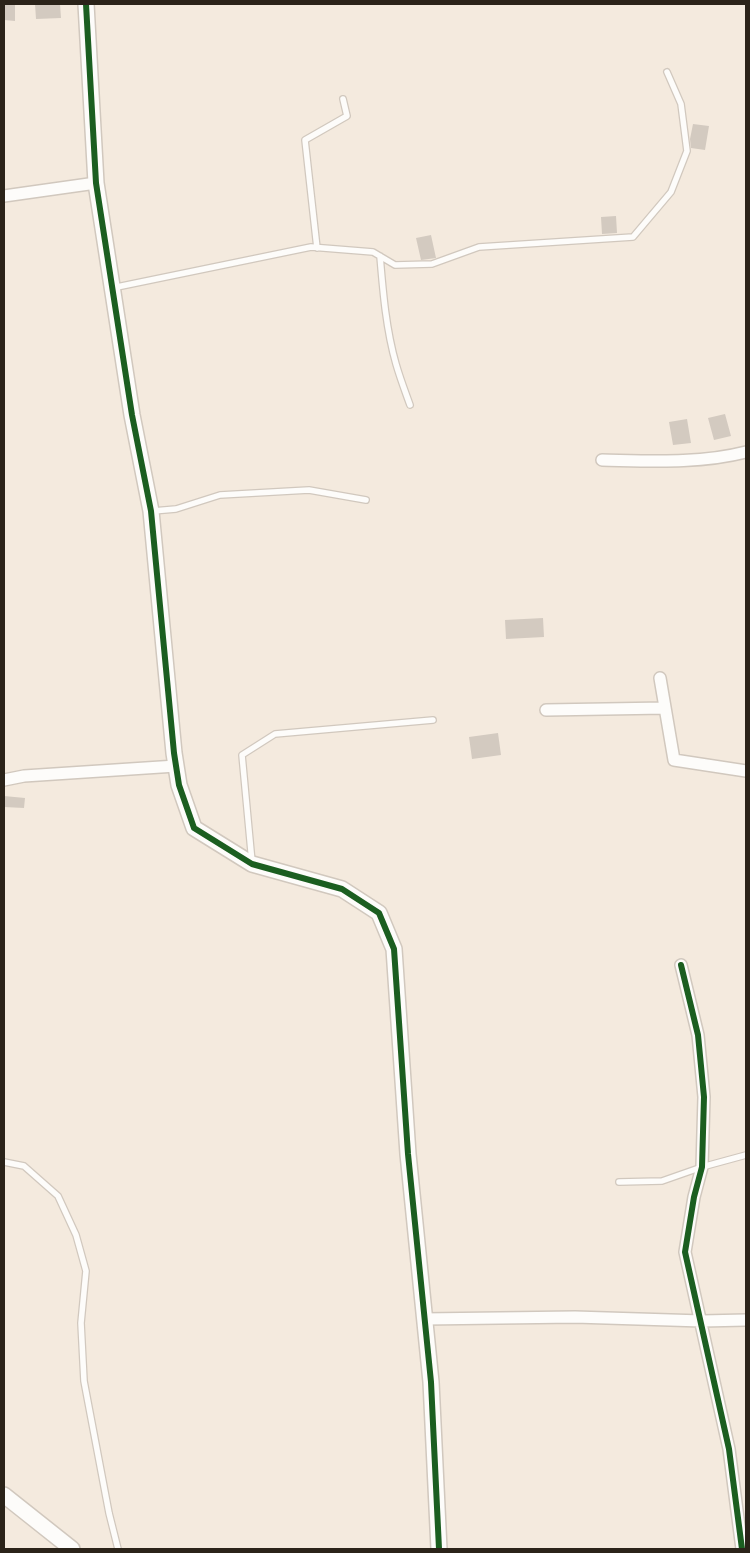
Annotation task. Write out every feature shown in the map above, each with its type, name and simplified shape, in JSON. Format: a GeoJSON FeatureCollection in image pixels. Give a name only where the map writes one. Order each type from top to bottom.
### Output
{"type":"FeatureCollection","features":[{"type":"Feature","properties":{"kind":"street"},"geometry":{"type":"LineString","coordinates":[[86,4],[96,183],[132,415],[151,511],[179,785],[194,828],[252,864],[342,889],[379,913],[394,949],[408,1154],[431,1382],[439,1549]]}},
{"type":"Feature","properties":{"kind":"street"},"geometry":{"type":"LineString","coordinates":[[4,196],[96,183]]}},
{"type":"Feature","properties":{"kind":"street"},"geometry":{"type":"LineString","coordinates":[[602,460],[667,462],[724,458],[746,452]]}},
{"type":"Feature","properties":{"kind":"street"},"geometry":{"type":"LineString","coordinates":[[660,678],[674,760],[746,771]]}},
{"type":"Feature","properties":{"kind":"street"},"geometry":{"type":"LineString","coordinates":[[546,710],[665,708]]}},
{"type":"Feature","properties":{"kind":"street"},"geometry":{"type":"LineString","coordinates":[[4,780],[24,776],[176,766]]}},
{"type":"Feature","properties":{"kind":"street"},"geometry":{"type":"LineString","coordinates":[[681,965],[698,1035],[704,1097],[702,1167],[694,1197],[685,1252],[729,1448],[742,1525],[742,1549]]}},
{"type":"Feature","properties":{"kind":"street"},"geometry":{"type":"LineString","coordinates":[[424,1319],[575,1317],[702,1321],[746,1320]]}},
{"type":"Feature","properties":{"kind":"street"},"geometry":{"type":"LineString","coordinates":[[4,1495],[72,1549]]}},
{"type":"Feature","properties":{"kind":"lane"},"geometry":{"type":"LineString","coordinates":[[112,288],[311,247],[373,252],[395,265],[432,264],[479,247],[633,237],[671,192],[687,151],[681,104],[666,72]]}},
{"type":"Feature","properties":{"kind":"lane"},"geometry":{"type":"LineString","coordinates":[[317,248],[305,140],[347,116],[343,98]]}},
{"type":"Feature","properties":{"kind":"lane"},"geometry":{"type":"LineString","coordinates":[[380,256],[390,339],[396,364],[410,405]]}},
{"type":"Feature","properties":{"kind":"lane"},"geometry":{"type":"LineString","coordinates":[[151,511],[176,509],[220,496],[308,490],[366,500]]}},
{"type":"Feature","properties":{"kind":"lane"},"geometry":{"type":"LineString","coordinates":[[252,864],[242,755],[275,734],[433,720]]}},
{"type":"Feature","properties":{"kind":"lane"},"geometry":{"type":"LineString","coordinates":[[618,1182],[662,1181],[702,1167],[746,1155]]}},
{"type":"Feature","properties":{"kind":"lane"},"geometry":{"type":"LineString","coordinates":[[4,1162],[24,1166],[58,1196],[76,1236],[86,1271],[81,1322],[84,1381],[109,1513],[118,1549]]}},
{"type":"Feature","properties":{"kind":"building"},"geometry":{"type":"Polygon","coordinates":[[[4,4],[15,4],[15,21],[4,20],[4,4]]]}},
{"type":"Feature","properties":{"kind":"building"},"geometry":{"type":"Polygon","coordinates":[[[35,4],[60,4],[61,18],[36,19],[35,4]]]}},
{"type":"Feature","properties":{"kind":"building"},"geometry":{"type":"Polygon","coordinates":[[[693,124],[709,126],[705,150],[691,148],[690,139],[693,124]]]}},
{"type":"Feature","properties":{"kind":"building"},"geometry":{"type":"Polygon","coordinates":[[[616,216],[617,233],[602,234],[601,217],[616,216]]]}},
{"type":"Feature","properties":{"kind":"building"},"geometry":{"type":"Polygon","coordinates":[[[431,235],[436,258],[421,260],[416,238],[431,235]]]}},
{"type":"Feature","properties":{"kind":"building"},"geometry":{"type":"Polygon","coordinates":[[[725,414],[731,436],[714,440],[708,418],[725,414]]]}},
{"type":"Feature","properties":{"kind":"building"},"geometry":{"type":"Polygon","coordinates":[[[687,419],[691,443],[673,445],[669,422],[687,419]]]}},
{"type":"Feature","properties":{"kind":"building"},"geometry":{"type":"Polygon","coordinates":[[[543,618],[544,637],[506,639],[505,620],[543,618]]]}},
{"type":"Feature","properties":{"kind":"building"},"geometry":{"type":"Polygon","coordinates":[[[498,733],[501,755],[472,759],[469,737],[498,733]]]}},
{"type":"Feature","properties":{"kind":"building"},"geometry":{"type":"Polygon","coordinates":[[[4,796],[25,798],[24,808],[4,807],[4,796]]]}},
{"type":"Feature","properties":{"kind":"cycle path"},"geometry":{"type":"LineString","coordinates":[[86,4],[96,183],[132,415],[151,511],[174,753],[179,785],[194,828],[252,864],[342,889],[379,913],[394,949],[408,1154],[431,1382],[439,1549]]}},
{"type":"Feature","properties":{"kind":"cycle path"},"geometry":{"type":"LineString","coordinates":[[681,965],[698,1035],[704,1097],[702,1167],[694,1197],[685,1252],[729,1449],[742,1549]]}}]}
